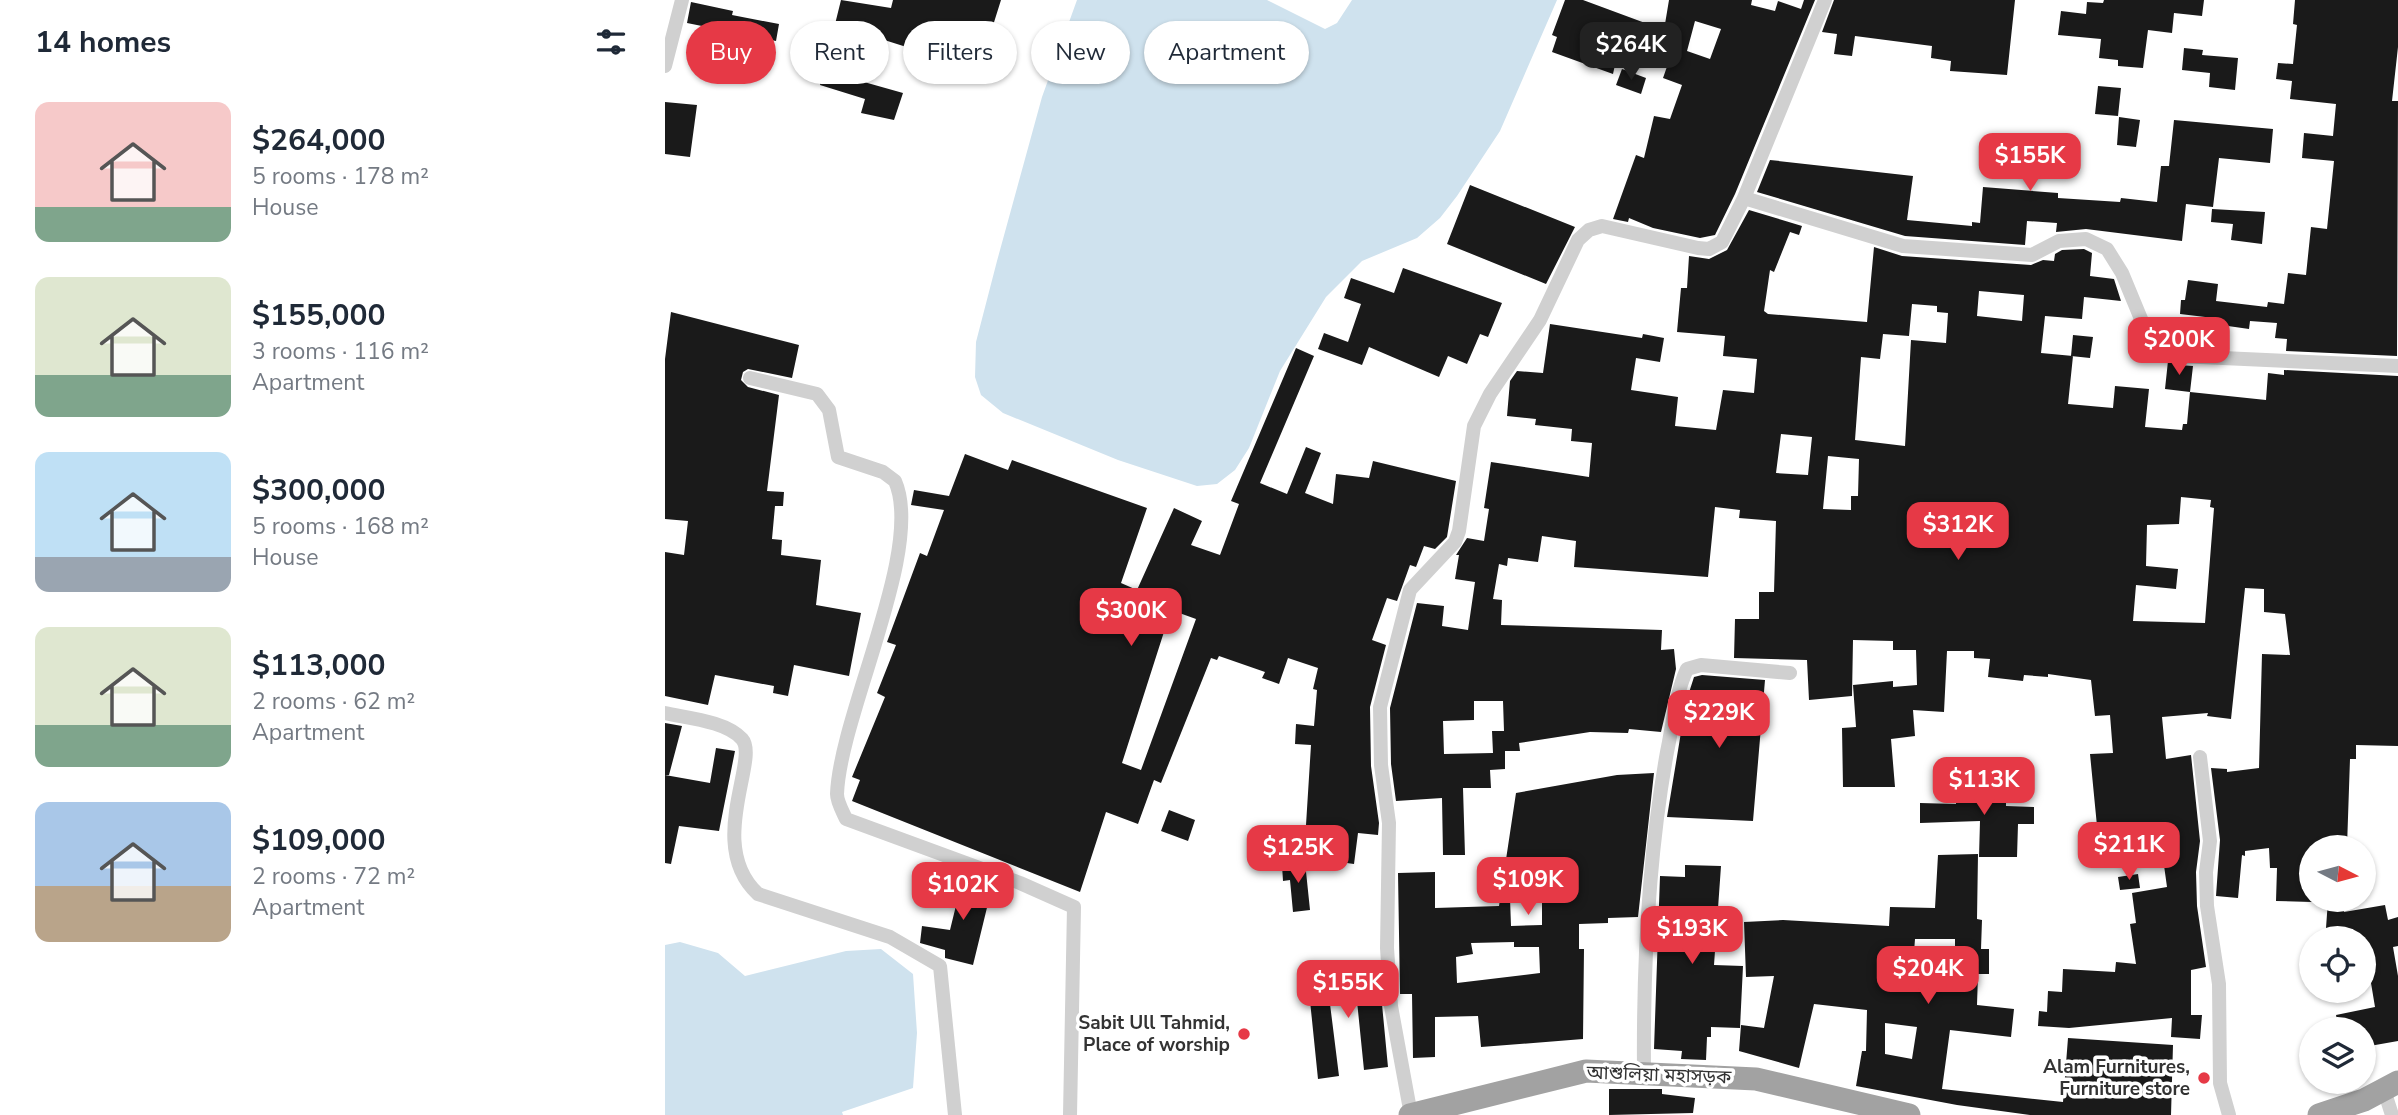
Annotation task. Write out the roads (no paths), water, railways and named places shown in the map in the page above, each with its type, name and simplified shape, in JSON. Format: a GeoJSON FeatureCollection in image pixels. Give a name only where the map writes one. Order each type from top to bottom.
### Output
{"type":"FeatureCollection","features":[{"type":"Feature","properties":{"kind":"highway","name":"আশুলিয়া মহাসড়ক"},"geometry":{"type":"LineString","coordinates":[[1411,1115],[1585,1071],[1756,1079],[1896,1113]]}},
{"type":"Feature","properties":{"kind":"highway"},"geometry":{"type":"LineString","coordinates":[[2319,1115],[2364,1100],[2391,1086]]}},
{"type":"Feature","properties":{"kind":"street"},"geometry":{"type":"LineString","coordinates":[[665,66],[682,0]]}},
{"type":"Feature","properties":{"kind":"street"},"geometry":{"type":"LineString","coordinates":[[1411,1115],[1391,1006],[1386,889],[1389,823],[1381,765],[1380,707],[1410,590],[1455,541],[1459,531],[1474,426],[1490,394],[1540,320],[1578,240],[1589,230],[1602,226],[1687,247],[1709,249],[1723,242],[1744,198],[1825,0]]}},
{"type":"Feature","properties":{"kind":"street"},"geometry":{"type":"LineString","coordinates":[[1744,198],[1903,246],[2032,255],[2059,241],[2086,239],[2107,249],[2122,273],[2146,331],[2179,356],[2398,366]]}},
{"type":"Feature","properties":{"kind":"street"},"geometry":{"type":"LineString","coordinates":[[750,378],[817,394],[829,410],[838,457],[883,472],[895,481],[900,490],[903,507],[897,550],[882,618],[855,712],[837,797],[846,819],[1020,883],[1074,907],[1070,1115]]}},
{"type":"Feature","properties":{"kind":"street"},"geometry":{"type":"LineString","coordinates":[[1644,1073],[1643,1001],[1649,881],[1661,786],[1679,685],[1686,669],[1701,665],[1790,673]]}},
{"type":"Feature","properties":{"kind":"street"},"geometry":{"type":"LineString","coordinates":[[665,713],[719,727],[741,737],[745,744],[745,764],[734,810],[736,859],[746,883],[758,894],[890,937],[940,966],[955,1115]]}},
{"type":"Feature","properties":{"kind":"street"},"geometry":{"type":"LineString","coordinates":[[2200,757],[2210,841],[2206,872],[2207,906],[2219,984],[2220,1083],[2229,1115]]}},
{"type":"Feature","properties":{"kind":"street"},"geometry":{"type":"LineString","coordinates":[[2391,1086],[2392,1115]]}},
{"type":"Feature","properties":{"kind":"water"},"geometry":{"type":"Polygon","coordinates":[[[1077,0],[1267,0],[1309,21],[1325,29],[1337,23],[1352,0],[1557,0],[1500,131],[1457,196],[1440,218],[1417,238],[1362,261],[1326,297],[1280,371],[1249,448],[1235,470],[1217,484],[1197,486],[1118,460],[1003,413],[981,395],[975,377],[976,342],[1047,84],[1130,84],[1130,21],[1069,21],[1077,0]]]}},
{"type":"Feature","properties":{"kind":"water"},"geometry":{"type":"Polygon","coordinates":[[[680,942],[718,953],[745,976],[846,951],[881,949],[913,974],[917,1033],[913,1088],[842,1112],[843,1115],[665,1115],[665,945],[680,942]]]}},
{"type":"Feature","properties":{"kind":"place","name":"Sabit Ull Tahmid, Place of worship"},"geometry":{"type":"Point","coordinates":[1244,1034]}},
{"type":"Feature","properties":{"kind":"place","name":"Alam Furnitures, Furniture store"},"geometry":{"type":"Point","coordinates":[2204,1078]}}]}
